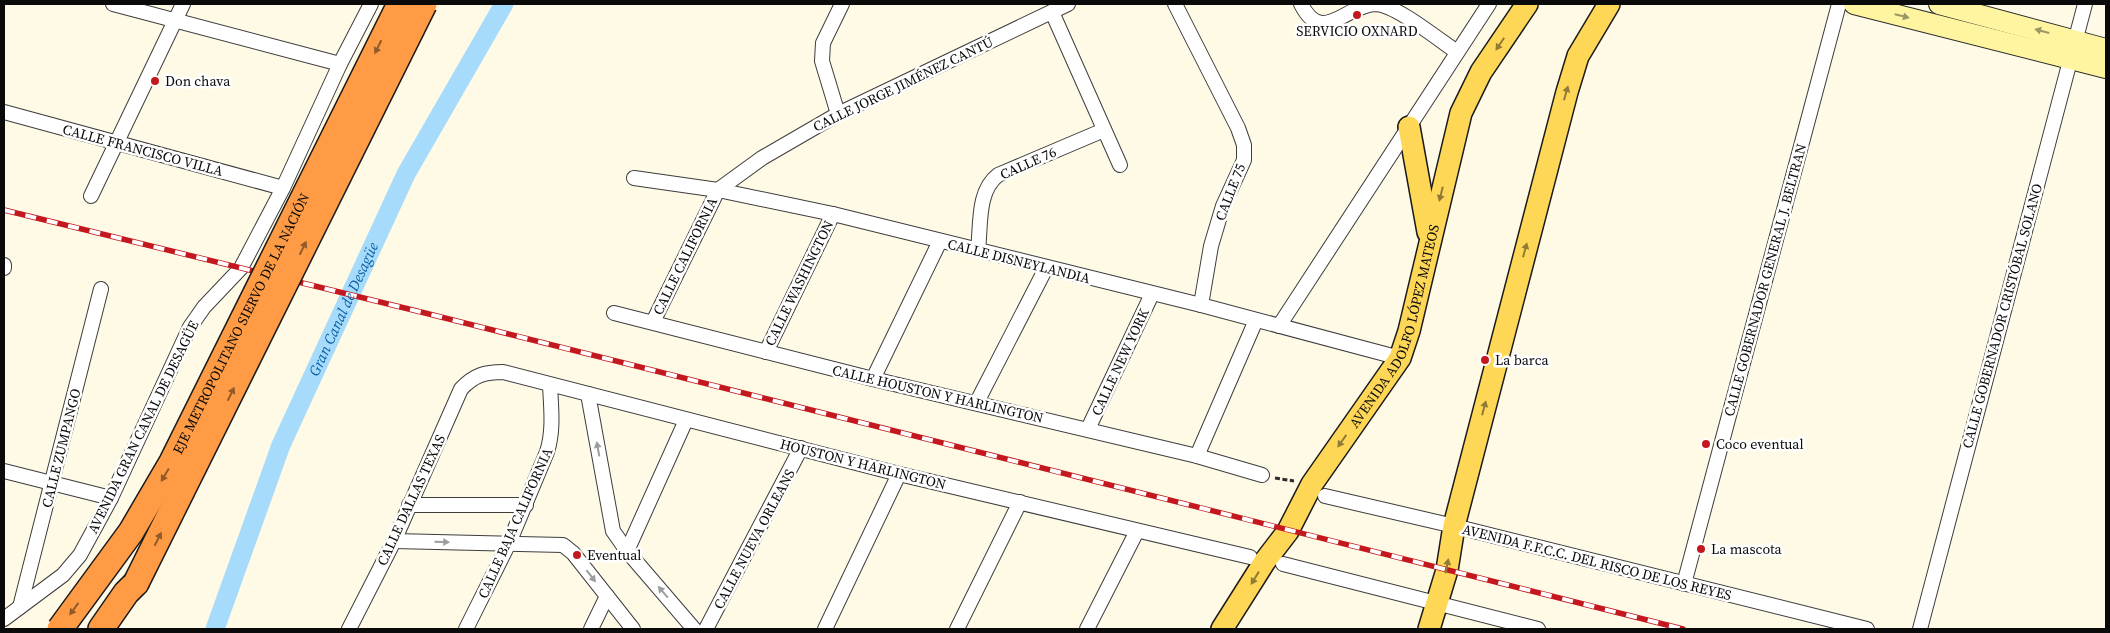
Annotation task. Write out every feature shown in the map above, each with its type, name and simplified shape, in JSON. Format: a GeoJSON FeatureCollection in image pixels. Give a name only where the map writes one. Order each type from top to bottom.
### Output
{"type":"FeatureCollection","features":[{"type":"Feature","properties":{"kind":"highway","name":"EJE METROPOLITANO SIERVO DE LA NACIÓN"},"geometry":{"type":"LineString","coordinates":[[60,629],[131,532],[172,462],[400,4]]}},
{"type":"Feature","properties":{"kind":"highway","name":"EJE METROPOLITANO SIERVO DE LA NACIÓN"},"geometry":{"type":"LineString","coordinates":[[136,583],[424,4]]}},
{"type":"Feature","properties":{"kind":"highway"},"geometry":{"type":"LineString","coordinates":[[101,629],[126,593],[136,583]]}},
{"type":"Feature","properties":{"kind":"highway"},"geometry":{"type":"LineString","coordinates":[[121,629],[138,599],[136,583]]}},
{"type":"Feature","properties":{"kind":"main road"},"geometry":{"type":"LineString","coordinates":[[1429,629],[1447,570],[1454,526],[1567,92],[1578,56],[1610,4]]}},
{"type":"Feature","properties":{"kind":"main road","name":"AVENIDA ADOLFO LÓPEZ MATEOS"},"geometry":{"type":"LineString","coordinates":[[1222,629],[1265,560],[1288,531],[1312,484],[1400,358],[1409,331],[1429,241],[1461,114],[1481,72],[1523,5]]}},
{"type":"Feature","properties":{"kind":"main road"},"geometry":{"type":"LineString","coordinates":[[1409,127],[1429,241]]}},
{"type":"Feature","properties":{"kind":"street"},"geometry":{"type":"LineString","coordinates":[[113,4],[340,64]]}},
{"type":"Feature","properties":{"kind":"street"},"geometry":{"type":"LineString","coordinates":[[91,196],[183,4]]}},
{"type":"Feature","properties":{"kind":"street","name":"AVENIDA GRAN CANAL DE DESAGÜE"},"geometry":{"type":"LineString","coordinates":[[4,618],[63,575],[72,566],[111,498],[190,327],[204,307],[241,268],[283,188],[340,64],[371,4]]}},
{"type":"Feature","properties":{"kind":"street"},"geometry":{"type":"LineString","coordinates":[[838,114],[822,60],[823,43],[842,4]]}},
{"type":"Feature","properties":{"kind":"street","name":"CALLE JORGE JIMÉNEZ CANTÚ"},"geometry":{"type":"LineString","coordinates":[[718,190],[762,158],[838,114],[1068,4]]}},
{"type":"Feature","properties":{"kind":"street","name":"CALLE 75"},"geometry":{"type":"LineString","coordinates":[[1175,4],[1238,128],[1244,144],[1244,160],[1222,206],[1211,246],[1201,305]]}},
{"type":"Feature","properties":{"kind":"street"},"geometry":{"type":"LineString","coordinates":[[1301,4],[1310,19],[1318,24],[1336,20],[1360,7],[1377,4],[1394,9],[1457,52]]}},
{"type":"Feature","properties":{"kind":"street"},"geometry":{"type":"LineString","coordinates":[[1279,326],[1490,4]]}},
{"type":"Feature","properties":{"kind":"street","name":"CALLE GOBERNADOR GENERAL J. BELTRAN"},"geometry":{"type":"LineString","coordinates":[[1684,584],[1839,4]]}},
{"type":"Feature","properties":{"kind":"street"},"geometry":{"type":"LineString","coordinates":[[1854,4],[2073,49],[2106,49]]}},
{"type":"Feature","properties":{"kind":"street"},"geometry":{"type":"LineString","coordinates":[[1939,4],[2073,49],[2106,68]]}},
{"type":"Feature","properties":{"kind":"street","name":"CALLE GOBERNADOR CRISTÓBAL SOLANO"},"geometry":{"type":"LineString","coordinates":[[1920,629],[2085,4]]}},
{"type":"Feature","properties":{"kind":"street"},"geometry":{"type":"LineString","coordinates":[[1052,12],[1120,165]]}},
{"type":"Feature","properties":{"kind":"street","name":"CALLE FRANCISCO VILLA"},"geometry":{"type":"LineString","coordinates":[[4,112],[283,188]]}},
{"type":"Feature","properties":{"kind":"street","name":"CALLE 76"},"geometry":{"type":"LineString","coordinates":[[978,250],[984,191],[990,181],[998,175],[1104,130]]}},
{"type":"Feature","properties":{"kind":"street","name":"CALLE DISNEYLANDIA"},"geometry":{"type":"LineString","coordinates":[[634,178],[718,190],[833,214],[1201,305],[1400,358]]}},
{"type":"Feature","properties":{"kind":"street","name":"CALLE CALIFORNIA"},"geometry":{"type":"LineString","coordinates":[[652,322],[718,190]]}},
{"type":"Feature","properties":{"kind":"street","name":"CALLE WASHINGTON"},"geometry":{"type":"LineString","coordinates":[[766,352],[833,214]]}},
{"type":"Feature","properties":{"kind":"street"},"geometry":{"type":"LineString","coordinates":[[874,379],[940,241]]}},
{"type":"Feature","properties":{"kind":"street"},"geometry":{"type":"LineString","coordinates":[[977,402],[1046,268]]}},
{"type":"Feature","properties":{"kind":"street","name":"CALLE ZUMPANGO"},"geometry":{"type":"LineString","coordinates":[[20,607],[101,289]]}},
{"type":"Feature","properties":{"kind":"street","name":"CALLE NEW YORK"},"geometry":{"type":"LineString","coordinates":[[1088,429],[1152,294]]}},
{"type":"Feature","properties":{"kind":"street","name":"CALLE HOUSTON Y HARLINGTON"},"geometry":{"type":"LineString","coordinates":[[614,313],[874,379],[977,402],[1197,456],[1262,475]]}},
{"type":"Feature","properties":{"kind":"street"},"geometry":{"type":"LineString","coordinates":[[1197,456],[1256,320]]}},
{"type":"Feature","properties":{"kind":"street","name":"HOUSTON Y HARLINGTON"},"geometry":{"type":"LineString","coordinates":[[478,375],[490,372],[503,372],[899,474],[1250,557]]}},
{"type":"Feature","properties":{"kind":"street","name":"CALLE DALLAS TEXAS"},"geometry":{"type":"LineString","coordinates":[[349,629],[394,541],[461,389],[478,375]]}},
{"type":"Feature","properties":{"kind":"street","name":"CALLE BAJA CALIFORNIA"},"geometry":{"type":"LineString","coordinates":[[466,629],[509,543],[552,439],[550,385]]}},
{"type":"Feature","properties":{"kind":"street"},"geometry":{"type":"LineString","coordinates":[[588,394],[613,531],[627,551],[694,629]]}},
{"type":"Feature","properties":{"kind":"street"},"geometry":{"type":"LineString","coordinates":[[627,551],[686,420]]}},
{"type":"Feature","properties":{"kind":"street","name":"CALLE NUEVA ORLEANS"},"geometry":{"type":"LineString","coordinates":[[706,629],[801,448]]}},
{"type":"Feature","properties":{"kind":"street"},"geometry":{"type":"LineString","coordinates":[[4,471],[111,498]]}},
{"type":"Feature","properties":{"kind":"street"},"geometry":{"type":"LineString","coordinates":[[825,629],[899,474]]}},
{"type":"Feature","properties":{"kind":"street","name":"AVENIDA F.F.C.C. DEL RISCO DE LOS REYES"},"geometry":{"type":"LineString","coordinates":[[1325,496],[1454,526],[1867,629]]}},
{"type":"Feature","properties":{"kind":"street"},"geometry":{"type":"LineString","coordinates":[[957,629],[1020,502]]}},
{"type":"Feature","properties":{"kind":"street"},"geometry":{"type":"LineString","coordinates":[[409,505],[526,505]]}},
{"type":"Feature","properties":{"kind":"street"},"geometry":{"type":"LineString","coordinates":[[1087,629],[1137,531]]}},
{"type":"Feature","properties":{"kind":"street"},"geometry":{"type":"LineString","coordinates":[[394,541],[563,545],[573,553],[633,629]]}},
{"type":"Feature","properties":{"kind":"street"},"geometry":{"type":"LineString","coordinates":[[1283,564],[1538,629]]}},
{"type":"Feature","properties":{"kind":"street"},"geometry":{"type":"LineString","coordinates":[[590,629],[607,596]]}},
{"type":"Feature","properties":{"kind":"waterway","name":"Gran Canal de Desagüe"},"geometry":{"type":"LineString","coordinates":[[215,629],[281,445],[406,174],[504,4]]}},
{"type":"Feature","properties":{"kind":"railway"},"geometry":{"type":"LineString","coordinates":[[4,210],[425,313],[1683,629]]}},
{"type":"Feature","properties":{"kind":"place","name":"SERVICIO OXNARD"},"geometry":{"type":"Point","coordinates":[1357,15]}},
{"type":"Feature","properties":{"kind":"place","name":"Don chava"},"geometry":{"type":"Point","coordinates":[155,81]}},
{"type":"Feature","properties":{"kind":"place","name":"La barca"},"geometry":{"type":"Point","coordinates":[1485,360]}},
{"type":"Feature","properties":{"kind":"place","name":"Coco eventual"},"geometry":{"type":"Point","coordinates":[1706,444]}},
{"type":"Feature","properties":{"kind":"place","name":"La mascota"},"geometry":{"type":"Point","coordinates":[1701,549]}},
{"type":"Feature","properties":{"kind":"place","name":"Eventual"},"geometry":{"type":"Point","coordinates":[577,555]}}]}
